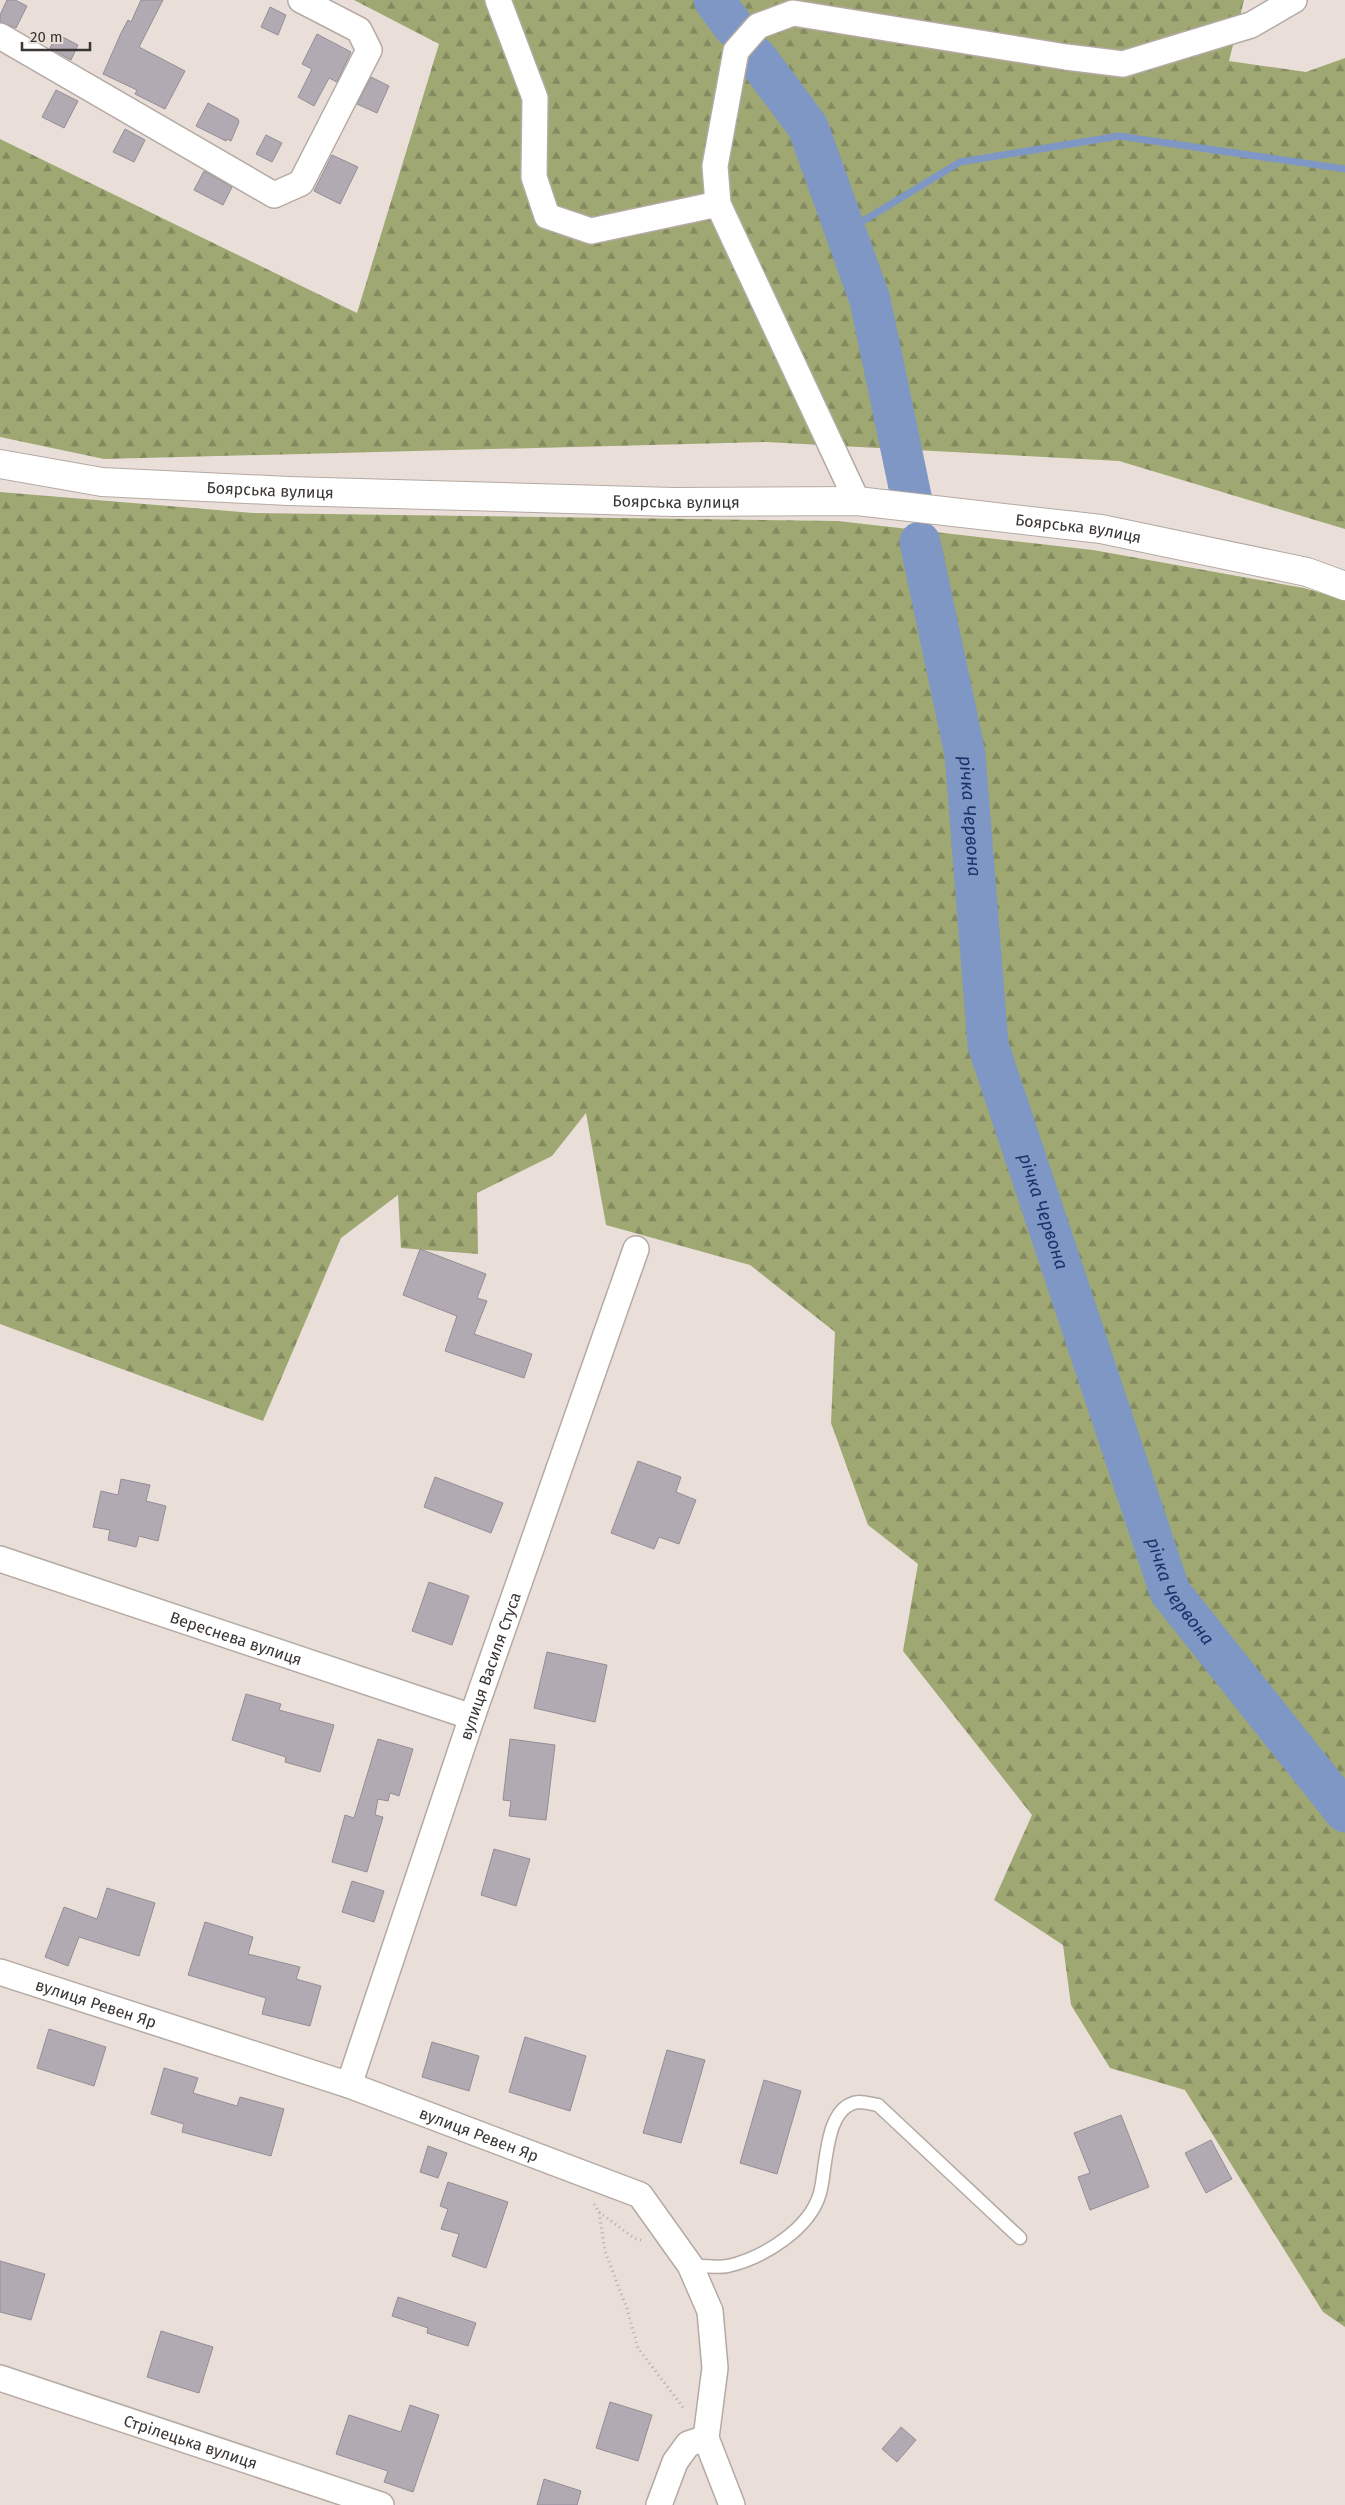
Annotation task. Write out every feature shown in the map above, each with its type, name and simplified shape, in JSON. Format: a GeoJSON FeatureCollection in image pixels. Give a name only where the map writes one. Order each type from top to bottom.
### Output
{"type":"FeatureCollection","features":[{"type":"Feature","properties":{"kind":"street"},"geometry":{"type":"LineString","coordinates":[[0,36],[274,195],[301,183],[369,50],[359,30],[301,0]]}},
{"type":"Feature","properties":{"kind":"street"},"geometry":{"type":"LineString","coordinates":[[498,0],[535,98],[534,177],[548,216],[591,231],[718,204]]}},
{"type":"Feature","properties":{"kind":"street"},"geometry":{"type":"LineString","coordinates":[[857,501],[718,204],[715,166],[736,51],[758,26],[793,13],[1066,57],[1123,64],[1251,24],[1294,0]]}},
{"type":"Feature","properties":{"kind":"street","name":"Боярська вулиця"},"geometry":{"type":"LineString","coordinates":[[0,464],[102,482],[288,491],[673,502],[857,501],[1102,529],[1307,572],[1345,586]]}},
{"type":"Feature","properties":{"kind":"street","name":"вулиця Василя Стуса"},"geometry":{"type":"LineString","coordinates":[[349,2086],[472,1717],[636,1249]]}},
{"type":"Feature","properties":{"kind":"street","name":"Вереснева вулиця"},"geometry":{"type":"LineString","coordinates":[[0,1559],[472,1717]]}},
{"type":"Feature","properties":{"kind":"street","name":"вулиця Ревен Яр"},"geometry":{"type":"LineString","coordinates":[[0,1972],[349,2086],[640,2195],[690,2265],[710,2311],[715,2368],[706,2438],[732,2505]]}},
{"type":"Feature","properties":{"kind":"street","name":"Стрілецька вулиця"},"geometry":{"type":"LineString","coordinates":[[0,2378],[382,2505]]}},
{"type":"Feature","properties":{"kind":"street"},"geometry":{"type":"LineString","coordinates":[[659,2505],[675,2462],[688,2444],[706,2438]]}},
{"type":"Feature","properties":{"kind":"lane"},"geometry":{"type":"LineString","coordinates":[[690,2265],[727,2266],[770,2249],[804,2224],[820,2194],[830,2132],[840,2112],[858,2102],[878,2105],[1020,2238]]}},
{"type":"Feature","properties":{"kind":"path"},"geometry":{"type":"LineString","coordinates":[[575,2172],[599,2212],[605,2251],[627,2309],[638,2348],[706,2438]]}},
{"type":"Feature","properties":{"kind":"green space"},"geometry":{"type":"Polygon","coordinates":[[[354,0],[1244,0],[1229,61],[1306,72],[1345,58],[1345,529],[1119,461],[766,442],[104,459],[0,437],[0,139],[357,313],[439,44],[354,0]]]}},
{"type":"Feature","properties":{"kind":"green space"},"geometry":{"type":"Polygon","coordinates":[[[0,492],[253,513],[838,521],[1093,550],[1304,588],[1345,600],[1345,2327],[1323,2312],[1185,2090],[1110,2068],[1071,2005],[1063,1945],[994,1900],[1032,1815],[903,1651],[918,1564],[868,1525],[831,1423],[835,1332],[750,1265],[606,1225],[586,1113],[552,1156],[477,1193],[478,1254],[401,1248],[398,1195],[341,1238],[263,1421],[0,1324],[0,492]]]}},
{"type":"Feature","properties":{"kind":"building"},"geometry":{"type":"Polygon","coordinates":[[[7,0],[15,0],[27,6],[16,28],[0,22],[0,15],[7,0]]]}},
{"type":"Feature","properties":{"kind":"building"},"geometry":{"type":"Polygon","coordinates":[[[141,0],[163,0],[139,47],[185,71],[165,109],[135,94],[137,90],[103,74],[121,33],[128,20],[131,22],[141,0]]]}},
{"type":"Feature","properties":{"kind":"building"},"geometry":{"type":"Polygon","coordinates":[[[270,7],[286,15],[278,35],[261,27],[270,7]]]}},
{"type":"Feature","properties":{"kind":"building"},"geometry":{"type":"Polygon","coordinates":[[[57,34],[78,45],[71,60],[50,48],[57,34]]]}},
{"type":"Feature","properties":{"kind":"building"},"geometry":{"type":"Polygon","coordinates":[[[317,34],[351,52],[337,82],[329,78],[314,106],[298,97],[312,69],[302,64],[317,34]]]}},
{"type":"Feature","properties":{"kind":"building"},"geometry":{"type":"Polygon","coordinates":[[[371,77],[389,86],[377,113],[357,104],[371,77]]]}},
{"type":"Feature","properties":{"kind":"building"},"geometry":{"type":"Polygon","coordinates":[[[56,90],[78,101],[64,128],[42,117],[56,90]]]}},
{"type":"Feature","properties":{"kind":"building"},"geometry":{"type":"Polygon","coordinates":[[[208,103],[238,119],[239,122],[231,141],[227,139],[226,141],[196,126],[208,103]]]}},
{"type":"Feature","properties":{"kind":"building"},"geometry":{"type":"Polygon","coordinates":[[[125,129],[145,140],[134,162],[113,152],[125,129]]]}},
{"type":"Feature","properties":{"kind":"building"},"geometry":{"type":"Polygon","coordinates":[[[266,135],[282,143],[272,162],[256,154],[266,135]]]}},
{"type":"Feature","properties":{"kind":"building"},"geometry":{"type":"Polygon","coordinates":[[[332,155],[358,167],[340,204],[314,191],[332,155]]]}},
{"type":"Feature","properties":{"kind":"building"},"geometry":{"type":"Polygon","coordinates":[[[204,171],[232,187],[223,205],[194,190],[204,171]]]}},
{"type":"Feature","properties":{"kind":"building"},"geometry":{"type":"Polygon","coordinates":[[[420,1249],[486,1274],[477,1298],[487,1301],[474,1334],[532,1354],[524,1378],[445,1351],[457,1316],[403,1295],[420,1249]]]}},
{"type":"Feature","properties":{"kind":"building"},"geometry":{"type":"Polygon","coordinates":[[[638,1461],[681,1477],[676,1492],[696,1500],[679,1544],[659,1537],[654,1549],[611,1533],[638,1461]]]}},
{"type":"Feature","properties":{"kind":"building"},"geometry":{"type":"Polygon","coordinates":[[[435,1477],[503,1503],[491,1533],[424,1507],[435,1477]]]}},
{"type":"Feature","properties":{"kind":"building"},"geometry":{"type":"Polygon","coordinates":[[[121,1479],[150,1485],[146,1501],[166,1506],[158,1541],[139,1536],[136,1547],[108,1540],[110,1530],[93,1527],[101,1491],[118,1495],[121,1479]]]}},
{"type":"Feature","properties":{"kind":"building"},"geometry":{"type":"Polygon","coordinates":[[[429,1582],[469,1596],[452,1645],[412,1631],[429,1582]]]}},
{"type":"Feature","properties":{"kind":"building"},"geometry":{"type":"Polygon","coordinates":[[[547,1652],[607,1665],[595,1722],[534,1708],[547,1652]]]}},
{"type":"Feature","properties":{"kind":"building"},"geometry":{"type":"Polygon","coordinates":[[[246,1694],[281,1704],[279,1710],[334,1725],[320,1772],[285,1762],[286,1757],[232,1740],[246,1694]]]}},
{"type":"Feature","properties":{"kind":"building"},"geometry":{"type":"Polygon","coordinates":[[[378,1739],[413,1749],[399,1796],[390,1793],[388,1801],[378,1799],[375,1815],[383,1817],[367,1872],[332,1862],[345,1815],[354,1818],[378,1739]]]}},
{"type":"Feature","properties":{"kind":"building"},"geometry":{"type":"Polygon","coordinates":[[[510,1739],[555,1745],[546,1820],[509,1816],[511,1801],[503,1800],[510,1739]]]}},
{"type":"Feature","properties":{"kind":"building"},"geometry":{"type":"Polygon","coordinates":[[[494,1849],[530,1859],[516,1906],[481,1895],[494,1849]]]}},
{"type":"Feature","properties":{"kind":"building"},"geometry":{"type":"Polygon","coordinates":[[[352,1881],[384,1891],[374,1922],[342,1912],[352,1881]]]}},
{"type":"Feature","properties":{"kind":"building"},"geometry":{"type":"Polygon","coordinates":[[[107,1888],[155,1903],[139,1956],[79,1937],[68,1966],[45,1957],[64,1907],[97,1919],[107,1888]]]}},
{"type":"Feature","properties":{"kind":"building"},"geometry":{"type":"Polygon","coordinates":[[[205,1922],[253,1937],[248,1954],[300,1967],[296,1979],[321,1986],[310,2026],[262,2014],[266,1998],[188,1975],[205,1922]]]}},
{"type":"Feature","properties":{"kind":"building"},"geometry":{"type":"Polygon","coordinates":[[[49,2029],[106,2047],[94,2086],[37,2068],[49,2029]]]}},
{"type":"Feature","properties":{"kind":"building"},"geometry":{"type":"Polygon","coordinates":[[[525,2037],[586,2056],[570,2111],[509,2092],[525,2037]]]}},
{"type":"Feature","properties":{"kind":"building"},"geometry":{"type":"Polygon","coordinates":[[[432,2042],[479,2056],[469,2091],[422,2077],[432,2042]]]}},
{"type":"Feature","properties":{"kind":"building"},"geometry":{"type":"Polygon","coordinates":[[[667,2050],[705,2060],[681,2143],[643,2133],[667,2050]]]}},
{"type":"Feature","properties":{"kind":"building"},"geometry":{"type":"Polygon","coordinates":[[[164,2068],[198,2078],[193,2093],[237,2106],[240,2097],[284,2109],[271,2156],[182,2132],[184,2124],[151,2114],[164,2068]]]}},
{"type":"Feature","properties":{"kind":"building"},"geometry":{"type":"Polygon","coordinates":[[[764,2080],[801,2091],[777,2174],[740,2163],[764,2080]]]}},
{"type":"Feature","properties":{"kind":"building"},"geometry":{"type":"Polygon","coordinates":[[[1121,2115],[1149,2187],[1090,2210],[1078,2177],[1090,2173],[1074,2133],[1121,2115]]]}},
{"type":"Feature","properties":{"kind":"building"},"geometry":{"type":"Polygon","coordinates":[[[1211,2140],[1232,2179],[1206,2193],[1185,2153],[1211,2140]]]}},
{"type":"Feature","properties":{"kind":"building"},"geometry":{"type":"Polygon","coordinates":[[[428,2146],[447,2153],[438,2178],[420,2172],[428,2146]]]}},
{"type":"Feature","properties":{"kind":"building"},"geometry":{"type":"Polygon","coordinates":[[[448,2182],[508,2202],[486,2268],[452,2256],[459,2234],[441,2229],[448,2209],[440,2206],[448,2182]]]}},
{"type":"Feature","properties":{"kind":"building"},"geometry":{"type":"Polygon","coordinates":[[[0,2261],[45,2274],[31,2320],[0,2312],[0,2261]]]}},
{"type":"Feature","properties":{"kind":"building"},"geometry":{"type":"Polygon","coordinates":[[[398,2297],[476,2323],[468,2346],[427,2333],[428,2328],[392,2316],[398,2297]]]}},
{"type":"Feature","properties":{"kind":"building"},"geometry":{"type":"Polygon","coordinates":[[[161,2331],[213,2347],[199,2393],[147,2377],[161,2331]]]}},
{"type":"Feature","properties":{"kind":"building"},"geometry":{"type":"Polygon","coordinates":[[[610,2402],[652,2415],[638,2461],[596,2448],[610,2402]]]}},
{"type":"Feature","properties":{"kind":"building"},"geometry":{"type":"Polygon","coordinates":[[[410,2405],[439,2415],[413,2492],[384,2482],[388,2471],[336,2454],[349,2415],[401,2432],[410,2405]]]}},
{"type":"Feature","properties":{"kind":"building"},"geometry":{"type":"Polygon","coordinates":[[[901,2427],[916,2440],[897,2462],[882,2449],[901,2427]]]}},
{"type":"Feature","properties":{"kind":"building"},"geometry":{"type":"Polygon","coordinates":[[[544,2479],[581,2491],[577,2505],[537,2505],[544,2479]]]}},
{"type":"Feature","properties":{"kind":"waterway","name":"річка Червона"},"geometry":{"type":"LineString","coordinates":[[714,0],[733,26]]}},
{"type":"Feature","properties":{"kind":"waterway"},"geometry":{"type":"LineString","coordinates":[[756,57],[808,127],[870,300],[912,501]]}},
{"type":"Feature","properties":{"kind":"waterway"},"geometry":{"type":"LineString","coordinates":[[845,232],[960,162],[1119,136],[1345,169]]}},
{"type":"Feature","properties":{"kind":"waterway","name":"річка Червона"},"geometry":{"type":"LineString","coordinates":[[920,542],[965,754],[988,1045],[1170,1592],[1345,1812]]}}]}
